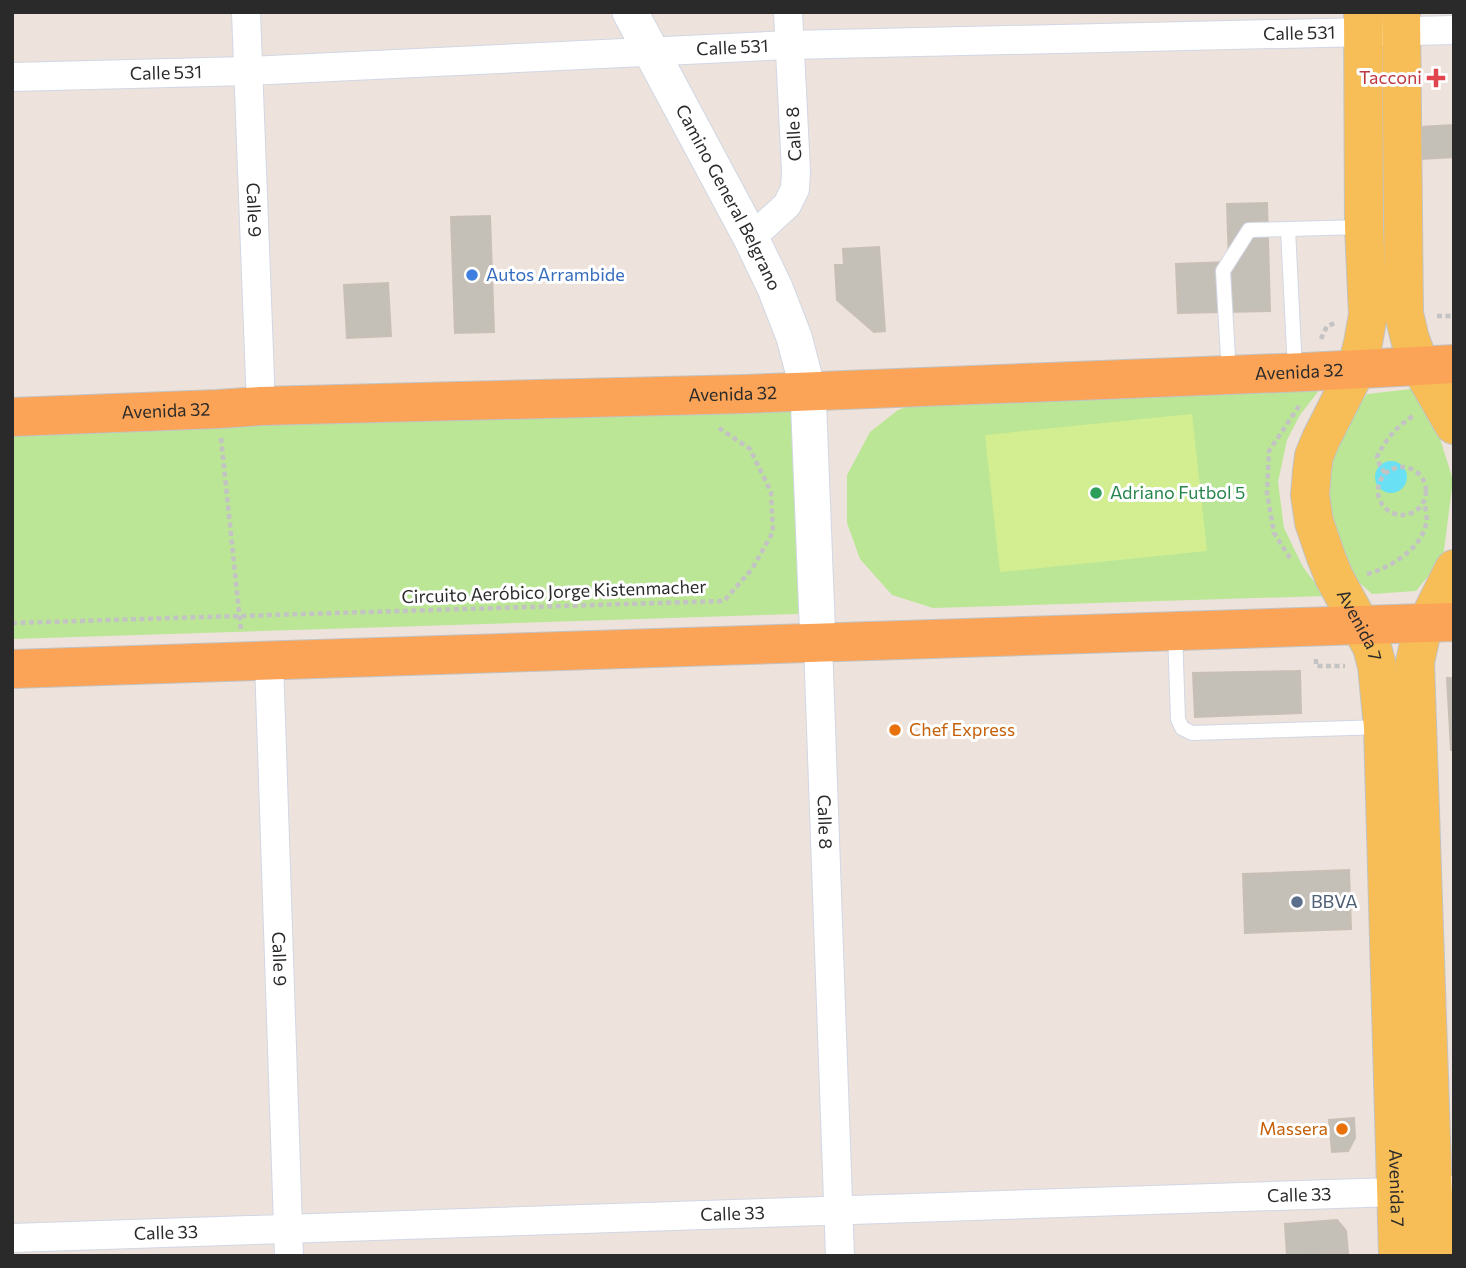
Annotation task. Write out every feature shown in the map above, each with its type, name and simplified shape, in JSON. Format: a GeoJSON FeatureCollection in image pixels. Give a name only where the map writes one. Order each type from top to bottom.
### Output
{"type":"FeatureCollection","features":[{"type":"Feature","properties":{"kind":"highway","name":"Avenida 32"},"geometry":{"type":"LineString","coordinates":[[12,417],[219,410],[261,406],[745,394],[1437,365]]}},
{"type":"Feature","properties":{"kind":"highway"},"geometry":{"type":"LineString","coordinates":[[12,669],[1440,623]]}},
{"type":"Feature","properties":{"kind":"main road","name":"Avenida 7"},"geometry":{"type":"LineString","coordinates":[[1362,22],[1364,227],[1368,315],[1356,370],[1314,456],[1310,495],[1314,522],[1334,577],[1372,647],[1377,666],[1435,1256]]}},
{"type":"Feature","properties":{"kind":"main road"},"geometry":{"type":"LineString","coordinates":[[1401,22],[1404,314],[1410,339],[1437,365],[1449,416]]}},
{"type":"Feature","properties":{"kind":"main road","name":"Avenida 7"},"geometry":{"type":"LineString","coordinates":[[1398,1256],[1428,1191],[1415,662],[1417,647],[1440,623],[1454,569]]}},
{"type":"Feature","properties":{"kind":"street","name":"Calle 9"},"geometry":{"type":"LineString","coordinates":[[246,12],[261,406]]}},
{"type":"Feature","properties":{"kind":"street","name":"Camino General Belgrano"},"geometry":{"type":"LineString","coordinates":[[630,12],[775,288],[794,337],[808,390]]}},
{"type":"Feature","properties":{"kind":"street","name":"Calle 8"},"geometry":{"type":"LineString","coordinates":[[751,238],[787,205],[795,189],[788,12]]}},
{"type":"Feature","properties":{"kind":"street","name":"Calle 531"},"geometry":{"type":"LineString","coordinates":[[12,77],[248,71],[1362,22],[1401,22],[1454,30]]}},
{"type":"Feature","properties":{"kind":"street","name":"Calle 8"},"geometry":{"type":"LineString","coordinates":[[808,390],[841,1256]]}},
{"type":"Feature","properties":{"kind":"street","name":"Calle 9"},"geometry":{"type":"LineString","coordinates":[[256,661],[289,1242]]}},
{"type":"Feature","properties":{"kind":"street","name":"Calle 33"},"geometry":{"type":"LineString","coordinates":[[12,1238],[289,1242],[839,1211],[1428,1191]]}},
{"type":"Feature","properties":{"kind":"lane"},"geometry":{"type":"LineString","coordinates":[[1229,375],[1223,271],[1250,230],[1364,227]]}},
{"type":"Feature","properties":{"kind":"lane"},"geometry":{"type":"LineString","coordinates":[[1287,229],[1295,373]]}},
{"type":"Feature","properties":{"kind":"lane"},"geometry":{"type":"LineString","coordinates":[[1175,632],[1178,719],[1182,728],[1192,733],[1383,727]]}},
{"type":"Feature","properties":{"kind":"path"},"geometry":{"type":"LineString","coordinates":[[1385,473],[1377,457],[1390,434],[1399,425],[1428,410],[1449,416]]}},
{"type":"Feature","properties":{"kind":"path","name":"Circuito Aeróbico Jorge Kistenmacher"},"geometry":{"type":"LineString","coordinates":[[12,622],[724,601],[752,569],[773,532],[771,492],[750,449],[713,424]]}},
{"type":"Feature","properties":{"kind":"path"},"geometry":{"type":"LineString","coordinates":[[221,440],[239,615],[256,661]]}},
{"type":"Feature","properties":{"kind":"path"},"geometry":{"type":"LineString","coordinates":[[1403,466],[1413,469],[1421,476],[1425,485],[1424,501],[1416,510],[1405,515],[1387,511],[1379,501],[1379,481],[1393,468],[1403,466]]}},
{"type":"Feature","properties":{"kind":"path"},"geometry":{"type":"LineString","coordinates":[[1334,577],[1376,572],[1404,556],[1420,537],[1426,524],[1424,501]]}},
{"type":"Feature","properties":{"kind":"green space"},"geometry":{"type":"Polygon","coordinates":[[[1324,384],[1300,415],[1287,440],[1278,482],[1284,528],[1303,567],[1325,596],[933,608],[892,595],[860,559],[847,523],[847,475],[870,432],[898,410],[922,401],[1324,384]]]}},
{"type":"Feature","properties":{"kind":"green space"},"geometry":{"type":"Polygon","coordinates":[[[1411,389],[1431,410],[1453,480],[1443,558],[1416,591],[1372,594],[1338,563],[1321,502],[1328,438],[1367,394],[1411,389]]]}},
{"type":"Feature","properties":{"kind":"green space"},"geometry":{"type":"Polygon","coordinates":[[[792,403],[806,607],[797,614],[12,639],[12,431],[792,403]]]}},
{"type":"Feature","properties":{"kind":"green space","name":"Adriano Futbol 5"},"geometry":{"type":"Polygon","coordinates":[[[1192,414],[1207,551],[1000,572],[985,435],[1192,414]]]}},
{"type":"Feature","properties":{"kind":"water"},"geometry":{"type":"Polygon","coordinates":[[[1391,461],[1403,465],[1407,477],[1403,489],[1391,493],[1379,489],[1375,477],[1379,465],[1391,461]]]}},
{"type":"Feature","properties":{"kind":"building"},"geometry":{"type":"Polygon","coordinates":[[[1454,125],[1454,157],[1421,159],[1419,127],[1454,125]]]}},
{"type":"Feature","properties":{"kind":"building"},"geometry":{"type":"Polygon","coordinates":[[[1267,203],[1270,311],[1178,313],[1176,264],[1229,262],[1227,204],[1267,203]]]}},
{"type":"Feature","properties":{"kind":"building","name":"Autos Arrambide"},"geometry":{"type":"Polygon","coordinates":[[[490,216],[494,332],[455,333],[451,217],[490,216]]]}},
{"type":"Feature","properties":{"kind":"building"},"geometry":{"type":"Polygon","coordinates":[[[879,247],[885,331],[874,332],[837,300],[835,265],[844,265],[843,249],[879,247]]]}},
{"type":"Feature","properties":{"kind":"building"},"geometry":{"type":"Polygon","coordinates":[[[388,283],[391,336],[347,338],[344,285],[388,283]]]}},
{"type":"Feature","properties":{"kind":"building"},"geometry":{"type":"Polygon","coordinates":[[[1300,671],[1301,713],[1195,717],[1193,673],[1300,671]]]}},
{"type":"Feature","properties":{"kind":"building"},"geometry":{"type":"Polygon","coordinates":[[[1447,678],[1454,678],[1454,750],[1451,750],[1447,678]]]}},
{"type":"Feature","properties":{"kind":"building","name":"BBVA"},"geometry":{"type":"Polygon","coordinates":[[[1349,870],[1351,929],[1245,933],[1243,874],[1349,870]]]}},
{"type":"Feature","properties":{"kind":"building","name":"Massera"},"geometry":{"type":"Polygon","coordinates":[[[1354,1118],[1355,1138],[1348,1151],[1332,1152],[1329,1120],[1354,1118]]]}},
{"type":"Feature","properties":{"kind":"building"},"geometry":{"type":"Polygon","coordinates":[[[1337,1220],[1346,1231],[1348,1253],[1287,1256],[1285,1224],[1337,1220]]]}},
{"type":"Feature","properties":{"kind":"place","name":"Tacconi"},"geometry":{"type":"Point","coordinates":[1436,78]}},
{"type":"Feature","properties":{"kind":"place","name":"Autos Arrambide"},"geometry":{"type":"Point","coordinates":[472,275]}},
{"type":"Feature","properties":{"kind":"place","name":"Adriano Futbol 5"},"geometry":{"type":"Point","coordinates":[1096,493]}},
{"type":"Feature","properties":{"kind":"place","name":"Chef Express"},"geometry":{"type":"Point","coordinates":[895,730]}},
{"type":"Feature","properties":{"kind":"place","name":"BBVA"},"geometry":{"type":"Point","coordinates":[1297,902]}},
{"type":"Feature","properties":{"kind":"place","name":"Massera"},"geometry":{"type":"Point","coordinates":[1342,1129]}}]}
